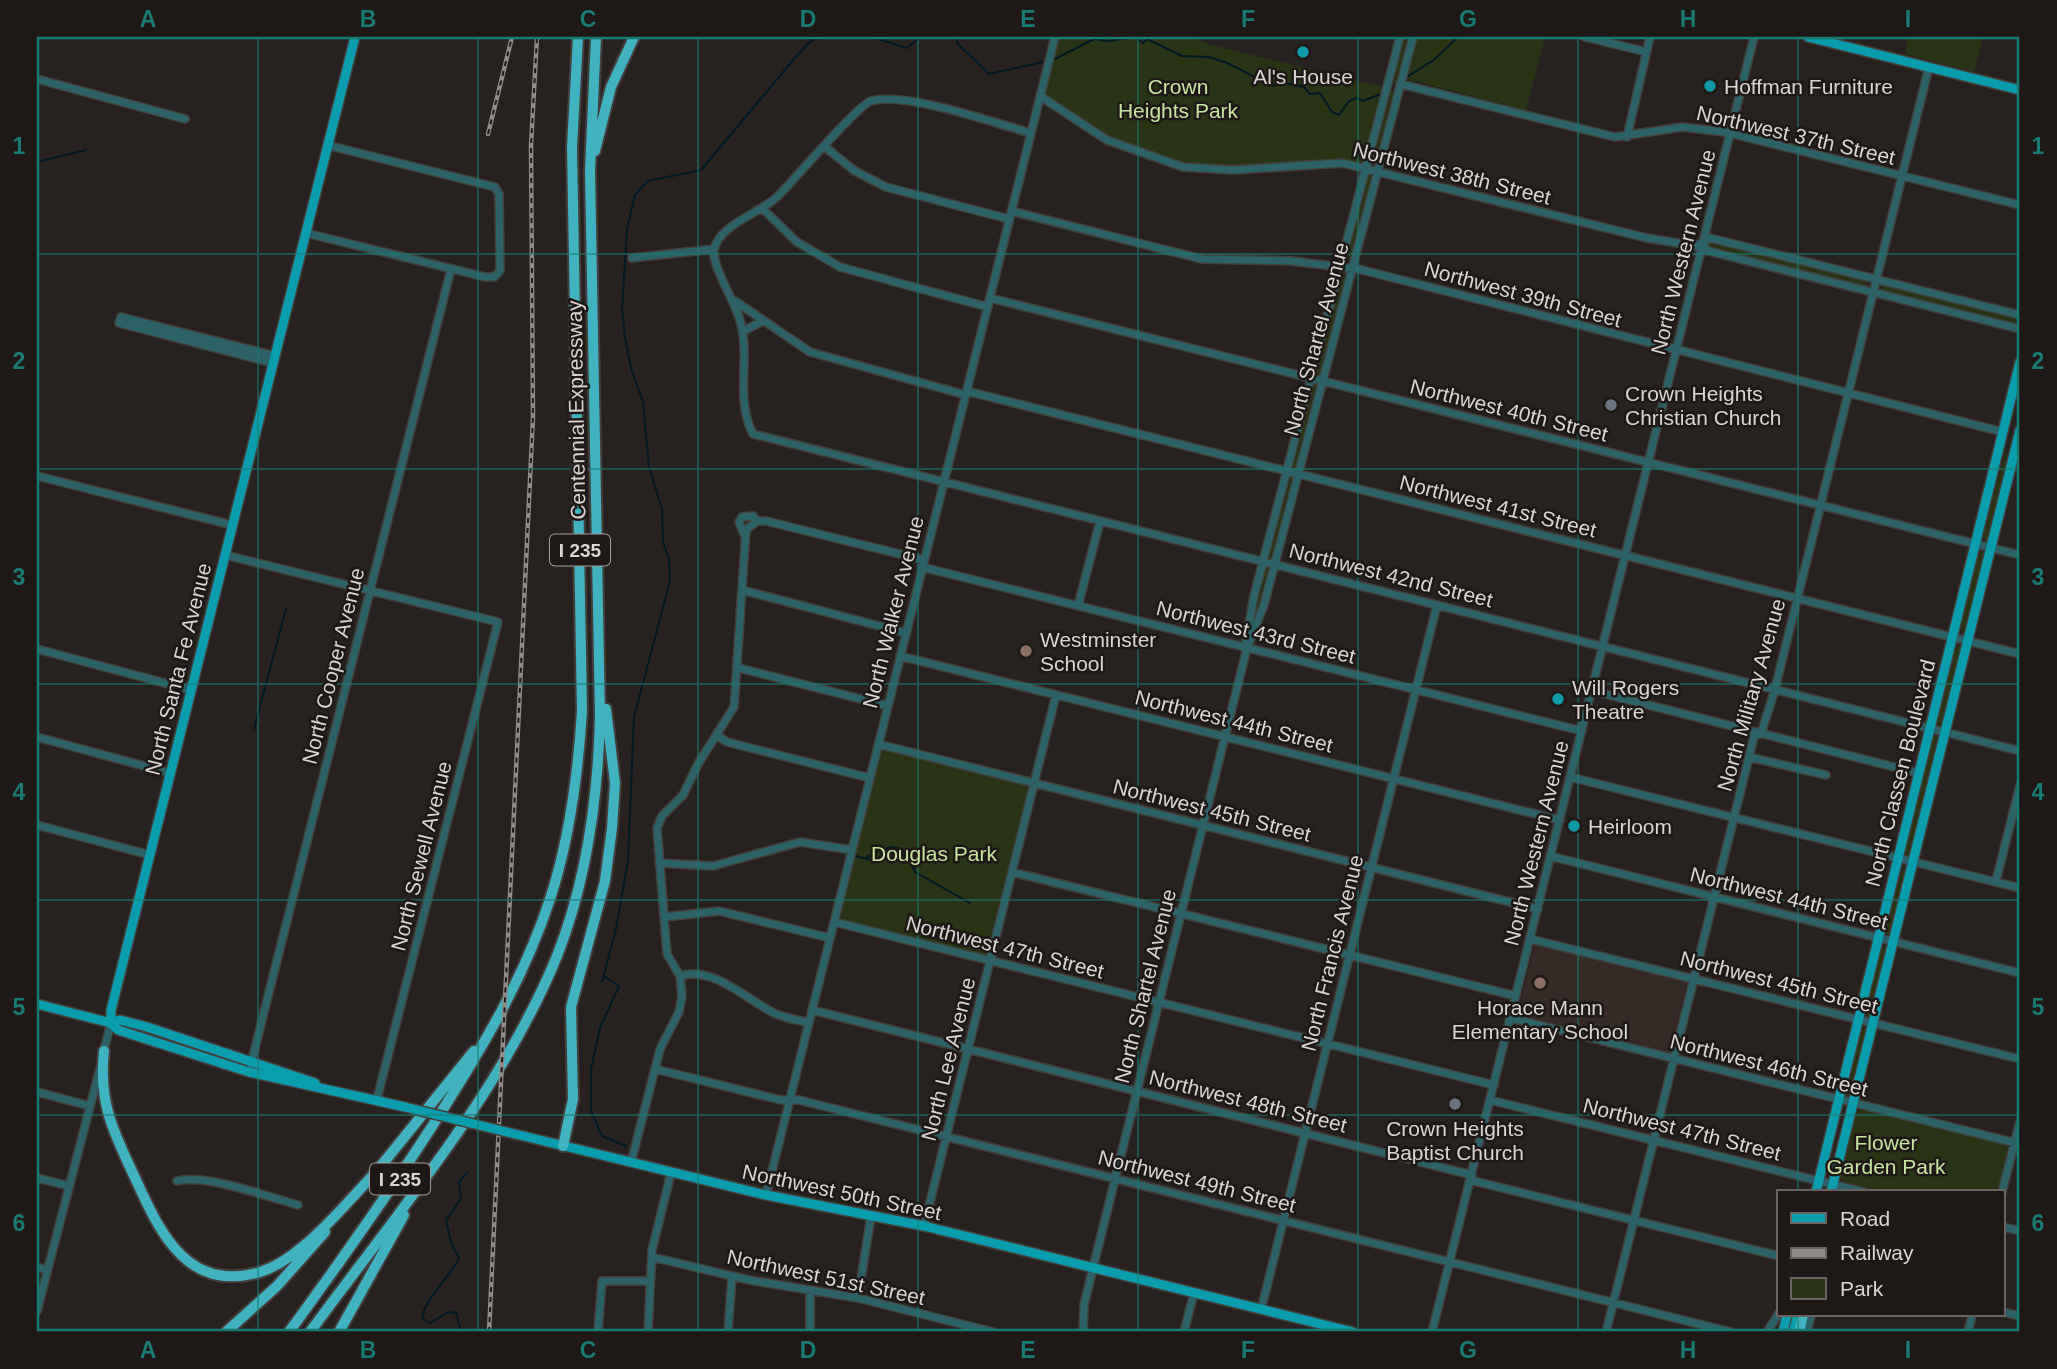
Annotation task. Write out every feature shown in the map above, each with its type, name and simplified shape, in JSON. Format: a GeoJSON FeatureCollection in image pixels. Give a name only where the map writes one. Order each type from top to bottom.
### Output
{"type":"FeatureCollection","features":[{"type":"Feature","properties":{"kind":"highway","name":"Centennial Expressway"},"geometry":{"type":"LineString","coordinates":[[289,1332],[399,1180],[475,1061],[531,951],[550,899],[569,824],[579,763],[581,635],[572,147],[576,37]]}},
{"type":"Feature","properties":{"kind":"highway","name":"Centennial Expressway"},"geometry":{"type":"LineString","coordinates":[[310,1332],[426,1174],[511,1050],[556,957],[573,908],[588,845],[596,790],[600,717],[590,171],[596,37]]}},
{"type":"Feature","properties":{"kind":"highway"},"geometry":{"type":"LineString","coordinates":[[590,171],[608,96],[635,37]]}},
{"type":"Feature","properties":{"kind":"highway"},"geometry":{"type":"LineString","coordinates":[[557,1145],[573,1100],[571,1007],[605,881],[614,810],[614,783],[598,640]]}},
{"type":"Feature","properties":{"kind":"highway"},"geometry":{"type":"LineString","coordinates":[[226,1332],[285,1278],[442,1094],[498,1018]]}},
{"type":"Feature","properties":{"kind":"highway"},"geometry":{"type":"LineString","coordinates":[[104,1051],[102,1091],[113,1131],[163,1236],[178,1254],[201,1268],[238,1276],[276,1266],[304,1245],[380,1168]]}},
{"type":"Feature","properties":{"kind":"highway"},"geometry":{"type":"LineString","coordinates":[[339,1332],[426,1174]]}},
{"type":"Feature","properties":{"kind":"main road","name":"North Santa Fe Avenue"},"geometry":{"type":"LineString","coordinates":[[111,1023],[111,1010],[355,37]]}},
{"type":"Feature","properties":{"kind":"main road"},"geometry":{"type":"LineString","coordinates":[[1808,37],[2020,90]]}},
{"type":"Feature","properties":{"kind":"main road","name":"North Classen Boulevard"},"geometry":{"type":"LineString","coordinates":[[1817,1190],[2020,362]]}},
{"type":"Feature","properties":{"kind":"main road","name":"Northwest 39th Street"},"geometry":{"type":"LineString","coordinates":[[2003,432],[2019,436]]}},
{"type":"Feature","properties":{"kind":"main road","name":"North Classen Boulevard"},"geometry":{"type":"LineString","coordinates":[[1832,1189],[2019,436]]}},
{"type":"Feature","properties":{"kind":"main road","name":"Northwest 50th Street"},"geometry":{"type":"LineString","coordinates":[[37,1004],[111,1023],[118,1030],[324,1087],[671,1173],[924,1226],[1353,1332]]}},
{"type":"Feature","properties":{"kind":"street","name":"North Walker Avenue"},"geometry":{"type":"LineString","coordinates":[[766,1195],[1055,37]]}},
{"type":"Feature","properties":{"kind":"street","name":"North Shartel Avenue"},"geometry":{"type":"LineString","coordinates":[[1247,648],[1252,606],[1263,562],[1400,37]]}},
{"type":"Feature","properties":{"kind":"street","name":"North Shartel Avenue"},"geometry":{"type":"LineString","coordinates":[[1083,1332],[1084,1306],[1093,1268],[1247,648],[1275,565],[1413,37]]}},
{"type":"Feature","properties":{"kind":"street"},"geometry":{"type":"LineString","coordinates":[[1585,37],[1647,52]]}},
{"type":"Feature","properties":{"kind":"street"},"geometry":{"type":"LineString","coordinates":[[1628,137],[1650,37]]}},
{"type":"Feature","properties":{"kind":"street","name":"North Western Avenue"},"geometry":{"type":"LineString","coordinates":[[1432,1332],[1754,37]]}},
{"type":"Feature","properties":{"kind":"street","name":"North Military Avenue"},"geometry":{"type":"LineString","coordinates":[[1606,1332],[1749,757],[1755,736],[1761,734],[1774,689],[1929,66]]}},
{"type":"Feature","properties":{"kind":"street"},"geometry":{"type":"LineString","coordinates":[[37,79],[185,119]]}},
{"type":"Feature","properties":{"kind":"street","name":"Northwest 37th Street"},"geometry":{"type":"LineString","coordinates":[[1401,86],[1615,137],[1682,127],[1730,134],[2020,205]]}},
{"type":"Feature","properties":{"kind":"street","name":"Northwest 38th Street"},"geometry":{"type":"LineString","coordinates":[[1040,96],[1107,140],[1183,167],[1233,170],[1342,163],[1633,235],[1703,245],[1707,251],[2020,329]]}},
{"type":"Feature","properties":{"kind":"street"},"geometry":{"type":"LineString","coordinates":[[763,321],[743,331],[734,301],[715,263],[714,249],[725,232],[763,209],[867,101],[892,97],[1031,133]]}},
{"type":"Feature","properties":{"kind":"street"},"geometry":{"type":"LineString","coordinates":[[306,233],[485,277],[496,276],[501,264],[499,194],[496,188],[327,145]]}},
{"type":"Feature","properties":{"kind":"street"},"geometry":{"type":"LineString","coordinates":[[825,147],[855,171],[886,187],[1009,219]]}},
{"type":"Feature","properties":{"kind":"street","name":"Northwest 40th Street"},"geometry":{"type":"LineString","coordinates":[[763,209],[797,242],[840,267],[1311,378],[2020,555]]}},
{"type":"Feature","properties":{"kind":"street","name":"Northwest 39th Street"},"geometry":{"type":"LineString","coordinates":[[1012,211],[1202,258],[1291,261],[1352,269],[2003,432]]}},
{"type":"Feature","properties":{"kind":"street","name":"Northwest 38th Street"},"geometry":{"type":"LineString","coordinates":[[1703,245],[1710,238],[2020,315]]}},
{"type":"Feature","properties":{"kind":"street"},"geometry":{"type":"LineString","coordinates":[[632,258],[714,249]]}},
{"type":"Feature","properties":{"kind":"street","name":"North Cooper Avenue"},"geometry":{"type":"LineString","coordinates":[[250,1067],[451,269]]}},
{"type":"Feature","properties":{"kind":"street","name":"Northwest 41st Street"},"geometry":{"type":"LineString","coordinates":[[734,301],[810,352],[2020,654]]}},
{"type":"Feature","properties":{"kind":"street"},"geometry":{"type":"LineString","coordinates":[[121,317],[274,359],[119,323],[121,317]]}},
{"type":"Feature","properties":{"kind":"street","name":"Northwest 42nd Street"},"geometry":{"type":"LineString","coordinates":[[743,331],[745,409],[753,434],[2020,751]]}},
{"type":"Feature","properties":{"kind":"street"},"geometry":{"type":"LineString","coordinates":[[37,476],[232,525]]}},
{"type":"Feature","properties":{"kind":"street"},"geometry":{"type":"LineString","coordinates":[[631,1163],[662,1043],[681,1006],[680,976],[667,954],[657,828],[660,819],[680,800],[698,764],[734,707],[739,668],[744,534],[739,523],[742,517],[753,516],[757,521],[744,534]]}},
{"type":"Feature","properties":{"kind":"street","name":"Northwest 43rd Street"},"geometry":{"type":"LineString","coordinates":[[757,521],[766,521],[1078,606],[1582,731]]}},
{"type":"Feature","properties":{"kind":"street"},"geometry":{"type":"LineString","coordinates":[[1078,606],[1100,521]]}},
{"type":"Feature","properties":{"kind":"street"},"geometry":{"type":"LineString","coordinates":[[225,555],[370,590]]}},
{"type":"Feature","properties":{"kind":"street","name":"North Sewell Avenue"},"geometry":{"type":"LineString","coordinates":[[370,590],[498,622],[377,1099]]}},
{"type":"Feature","properties":{"kind":"street"},"geometry":{"type":"LineString","coordinates":[[742,590],[906,634]]}},
{"type":"Feature","properties":{"kind":"street","name":"North Francis Avenue"},"geometry":{"type":"LineString","coordinates":[[1261,1310],[1437,605]]}},
{"type":"Feature","properties":{"kind":"street"},"geometry":{"type":"LineString","coordinates":[[37,649],[191,690]]}},
{"type":"Feature","properties":{"kind":"street","name":"Northwest 44th Street"},"geometry":{"type":"LineString","coordinates":[[900,656],[1560,820]]}},
{"type":"Feature","properties":{"kind":"street"},"geometry":{"type":"LineString","coordinates":[[739,668],[888,706]]}},
{"type":"Feature","properties":{"kind":"street"},"geometry":{"type":"LineString","coordinates":[[1592,691],[1918,773]]}},
{"type":"Feature","properties":{"kind":"street","name":"North Lee Avenue"},"geometry":{"type":"LineString","coordinates":[[924,1226],[1056,695]]}},
{"type":"Feature","properties":{"kind":"street"},"geometry":{"type":"LineString","coordinates":[[718,736],[727,742],[870,778]]}},
{"type":"Feature","properties":{"kind":"street"},"geometry":{"type":"LineString","coordinates":[[37,737],[170,773]]}},
{"type":"Feature","properties":{"kind":"street","name":"Northwest 45th Street"},"geometry":{"type":"LineString","coordinates":[[878,744],[1538,909]]}},
{"type":"Feature","properties":{"kind":"street"},"geometry":{"type":"LineString","coordinates":[[1749,757],[1826,775]]}},
{"type":"Feature","properties":{"kind":"street"},"geometry":{"type":"LineString","coordinates":[[1570,776],[2020,888]]}},
{"type":"Feature","properties":{"kind":"street"},"geometry":{"type":"LineString","coordinates":[[1996,881],[2020,785]]}},
{"type":"Feature","properties":{"kind":"street"},"geometry":{"type":"LineString","coordinates":[[37,825],[150,855]]}},
{"type":"Feature","properties":{"kind":"street"},"geometry":{"type":"LineString","coordinates":[[659,863],[719,866],[800,842],[852,850]]}},
{"type":"Feature","properties":{"kind":"street","name":"Northwest 44th Street"},"geometry":{"type":"LineString","coordinates":[[1550,856],[2020,973]]}},
{"type":"Feature","properties":{"kind":"street"},"geometry":{"type":"LineString","coordinates":[[1012,872],[1516,996]]}},
{"type":"Feature","properties":{"kind":"street"},"geometry":{"type":"LineString","coordinates":[[664,917],[719,911],[830,938]]}},
{"type":"Feature","properties":{"kind":"street","name":"Northwest 47th Street"},"geometry":{"type":"LineString","coordinates":[[834,922],[1494,1085]]}},
{"type":"Feature","properties":{"kind":"street","name":"Northwest 45th Street"},"geometry":{"type":"LineString","coordinates":[[1530,939],[2020,1059]]}},
{"type":"Feature","properties":{"kind":"street"},"geometry":{"type":"LineString","coordinates":[[680,976],[694,974],[710,978],[774,1013],[808,1023]]}},
{"type":"Feature","properties":{"kind":"street","name":"Northwest 48th Street"},"geometry":{"type":"LineString","coordinates":[[812,1010],[1305,1133],[1634,1222],[1777,1256]]}},
{"type":"Feature","properties":{"kind":"street","name":"Northwest 46th Street"},"geometry":{"type":"LineString","coordinates":[[1510,1018],[2017,1144]]}},
{"type":"Feature","properties":{"kind":"street","name":"North Santa Fe Avenue"},"geometry":{"type":"LineString","coordinates":[[37,1311],[111,1023]]}},
{"type":"Feature","properties":{"kind":"street","name":"Northwest 49th Street"},"geometry":{"type":"LineString","coordinates":[[655,1069],[1283,1220],[1731,1332]]}},
{"type":"Feature","properties":{"kind":"street"},"geometry":{"type":"LineString","coordinates":[[37,1092],[90,1106]]}},
{"type":"Feature","properties":{"kind":"street","name":"Northwest 47th Street"},"geometry":{"type":"LineString","coordinates":[[1490,1100],[1819,1181],[1832,1189]]}},
{"type":"Feature","properties":{"kind":"street"},"geometry":{"type":"LineString","coordinates":[[2003,1190],[2017,1144],[2020,1121]]}},
{"type":"Feature","properties":{"kind":"street"},"geometry":{"type":"LineString","coordinates":[[648,1332],[652,1257],[671,1173]]}},
{"type":"Feature","properties":{"kind":"street"},"geometry":{"type":"LineString","coordinates":[[37,1178],[69,1186]]}},
{"type":"Feature","properties":{"kind":"street"},"geometry":{"type":"LineString","coordinates":[[177,1181],[186,1178],[298,1205]]}},
{"type":"Feature","properties":{"kind":"street"},"geometry":{"type":"LineString","coordinates":[[858,1298],[871,1216]]}},
{"type":"Feature","properties":{"kind":"street","name":"Northwest 51st Street"},"geometry":{"type":"LineString","coordinates":[[652,1257],[732,1276],[858,1298],[993,1332]]}},
{"type":"Feature","properties":{"kind":"street"},"geometry":{"type":"LineString","coordinates":[[37,1267],[47,1270]]}},
{"type":"Feature","properties":{"kind":"street"},"geometry":{"type":"LineString","coordinates":[[728,1332],[732,1276]]}},
{"type":"Feature","properties":{"kind":"street"},"geometry":{"type":"LineString","coordinates":[[598,1332],[600,1284],[610,1279],[650,1281]]}},
{"type":"Feature","properties":{"kind":"street"},"geometry":{"type":"LineString","coordinates":[[810,1290],[810,1332]]}},
{"type":"Feature","properties":{"kind":"street"},"geometry":{"type":"LineString","coordinates":[[1184,1332],[1194,1293]]}},
{"type":"Feature","properties":{"kind":"street"},"geometry":{"type":"LineString","coordinates":[[1767,1332],[1777,1316]]}},
{"type":"Feature","properties":{"kind":"shaded area"},"geometry":{"type":"Polygon","coordinates":[[[1535,944],[1687,982],[1670,1053],[1517,1015],[1535,944]]]}},
{"type":"Feature","properties":{"kind":"green space","name":"Crown Heights Park"},"geometry":{"type":"Polygon","coordinates":[[[1058,37],[1191,37],[1211,45],[1383,87],[1364,161],[1355,163],[1322,160],[1226,165],[1167,158],[1138,149],[1109,136],[1045,93],[1058,37]]]}},
{"type":"Feature","properties":{"kind":"green space"},"geometry":{"type":"Polygon","coordinates":[[[1403,37],[1410,37],[1399,80],[1391,84],[1403,37]]]}},
{"type":"Feature","properties":{"kind":"green space"},"geometry":{"type":"Polygon","coordinates":[[[1415,37],[1545,37],[1526,110],[1407,79],[1415,37]]]}},
{"type":"Feature","properties":{"kind":"green space"},"geometry":{"type":"Polygon","coordinates":[[[1908,37],[1983,37],[1974,72],[1905,54],[1908,37]]]}},
{"type":"Feature","properties":{"kind":"green space"},"geometry":{"type":"Polygon","coordinates":[[[1396,90],[1375,165],[1371,160],[1388,93],[1396,90]]]}},
{"type":"Feature","properties":{"kind":"green space"},"geometry":{"type":"Polygon","coordinates":[[[1373,175],[1351,261],[1346,256],[1367,176],[1373,175]]]}},
{"type":"Feature","properties":{"kind":"green space"},"geometry":{"type":"Polygon","coordinates":[[[1709,242],[1866,280],[1868,285],[1865,288],[1710,249],[1709,242]]]}},
{"type":"Feature","properties":{"kind":"green space"},"geometry":{"type":"Polygon","coordinates":[[[1344,273],[1346,282],[1322,374],[1318,375],[1316,373],[1340,278],[1344,273]]]}},
{"type":"Feature","properties":{"kind":"green space"},"geometry":{"type":"Polygon","coordinates":[[[1885,285],[2020,319],[2020,327],[1882,292],[1881,288],[1885,285]]]}},
{"type":"Feature","properties":{"kind":"green space"},"geometry":{"type":"Polygon","coordinates":[[[1313,384],[1319,386],[1297,468],[1291,467],[1313,384]]]}},
{"type":"Feature","properties":{"kind":"green space"},"geometry":{"type":"Polygon","coordinates":[[[2007,447],[2005,479],[1991,537],[1985,542],[1983,534],[2007,447]]]}},
{"type":"Feature","properties":{"kind":"green space"},"geometry":{"type":"Polygon","coordinates":[[[1288,477],[1294,478],[1273,559],[1268,558],[1288,477]]]}},
{"type":"Feature","properties":{"kind":"green space"},"geometry":{"type":"Polygon","coordinates":[[[1983,551],[1985,557],[1967,630],[1963,634],[1960,627],[1977,557],[1983,551]]]}},
{"type":"Feature","properties":{"kind":"green space"},"geometry":{"type":"Polygon","coordinates":[[[1265,567],[1270,569],[1261,606],[1255,615],[1265,567]]]}},
{"type":"Feature","properties":{"kind":"green space"},"geometry":{"type":"Polygon","coordinates":[[[1960,644],[1962,648],[1940,726],[1937,719],[1955,649],[1960,644]]]}},
{"type":"Feature","properties":{"kind":"green space"},"geometry":{"type":"Polygon","coordinates":[[[1938,734],[1911,854],[1907,856],[1905,849],[1932,739],[1938,734]]]}},
{"type":"Feature","properties":{"kind":"green space","name":"Douglas Park"},"geometry":{"type":"Polygon","coordinates":[[[887,750],[1023,784],[1028,789],[986,955],[846,922],[840,917],[879,755],[887,750]]]}},
{"type":"Feature","properties":{"kind":"green space"},"geometry":{"type":"Polygon","coordinates":[[[1904,865],[1908,871],[1888,936],[1885,929],[1904,865]]]}},
{"type":"Feature","properties":{"kind":"green space"},"geometry":{"type":"Polygon","coordinates":[[[1886,945],[1888,952],[1868,1018],[1865,1010],[1880,951],[1886,945]]]}},
{"type":"Feature","properties":{"kind":"green space"},"geometry":{"type":"Polygon","coordinates":[[[1865,1027],[1868,1032],[1851,1094],[1846,1096],[1860,1032],[1865,1027]]]}},
{"type":"Feature","properties":{"kind":"green space","name":"Flower Garden Park"},"geometry":{"type":"Polygon","coordinates":[[[1861,1109],[2007,1145],[2009,1148],[1999,1190],[1869,1190],[1851,1186],[1840,1179],[1856,1114],[1861,1109]]]}},
{"type":"Feature","properties":{"kind":"waterway"},"geometry":{"type":"LineString","coordinates":[[602,982],[616,929],[628,860],[634,717],[670,581],[669,560],[663,542],[662,509],[649,467],[643,402],[631,368],[622,310],[627,229],[635,195],[648,181],[701,170],[800,52],[812,40],[825,37]]}},
{"type":"Feature","properties":{"kind":"waterway"},"geometry":{"type":"LineString","coordinates":[[872,37],[907,48],[920,37]]}},
{"type":"Feature","properties":{"kind":"waterway"},"geometry":{"type":"LineString","coordinates":[[956,37],[958,44],[989,74],[1043,62]]}},
{"type":"Feature","properties":{"kind":"waterway"},"geometry":{"type":"LineString","coordinates":[[1055,59],[1094,39],[1109,41],[1135,37],[1143,43],[1147,39],[1182,56],[1209,57],[1227,63],[1273,86],[1281,82],[1304,87],[1310,94],[1320,93],[1332,112],[1339,115],[1349,101],[1357,98],[1363,101],[1381,94]]}},
{"type":"Feature","properties":{"kind":"waterway"},"geometry":{"type":"LineString","coordinates":[[1407,77],[1435,59],[1458,37]]}},
{"type":"Feature","properties":{"kind":"waterway"},"geometry":{"type":"LineString","coordinates":[[37,162],[86,150]]}},
{"type":"Feature","properties":{"kind":"waterway"},"geometry":{"type":"LineString","coordinates":[[254,729],[286,609]]}},
{"type":"Feature","properties":{"kind":"waterway"},"geometry":{"type":"LineString","coordinates":[[878,851],[892,847],[904,850],[915,872],[970,903]]}},
{"type":"Feature","properties":{"kind":"waterway"},"geometry":{"type":"LineString","coordinates":[[867,857],[875,853]]}},
{"type":"Feature","properties":{"kind":"waterway"},"geometry":{"type":"LineString","coordinates":[[852,855],[871,860]]}},
{"type":"Feature","properties":{"kind":"waterway"},"geometry":{"type":"LineString","coordinates":[[604,976],[619,986],[600,1028],[591,1069],[591,1111],[602,1136],[626,1146]]}},
{"type":"Feature","properties":{"kind":"waterway"},"geometry":{"type":"LineString","coordinates":[[458,1332],[460,1327],[456,1313],[449,1312],[430,1323],[422,1318],[428,1303],[459,1258],[451,1243],[446,1220],[461,1199],[459,1182],[467,1173]]}},
{"type":"Feature","properties":{"kind":"railway"},"geometry":{"type":"LineString","coordinates":[[488,134],[512,37]]}},
{"type":"Feature","properties":{"kind":"railway"},"geometry":{"type":"LineString","coordinates":[[489,1332],[533,417],[531,145],[537,37]]}},
{"type":"Feature","properties":{"kind":"place","name":"Al's House"},"geometry":{"type":"Point","coordinates":[1303,52]}},
{"type":"Feature","properties":{"kind":"place","name":"Hoffman Furniture"},"geometry":{"type":"Point","coordinates":[1710,86]}},
{"type":"Feature","properties":{"kind":"place","name":"Crown Heights Christian Church"},"geometry":{"type":"Point","coordinates":[1611,405]}},
{"type":"Feature","properties":{"kind":"place","name":"Westminster School"},"geometry":{"type":"Point","coordinates":[1026,651]}},
{"type":"Feature","properties":{"kind":"place","name":"Will Rogers Theatre"},"geometry":{"type":"Point","coordinates":[1558,699]}},
{"type":"Feature","properties":{"kind":"place","name":"Heirloom"},"geometry":{"type":"Point","coordinates":[1574,826]}},
{"type":"Feature","properties":{"kind":"place","name":"Horace Mann Elementary School"},"geometry":{"type":"Point","coordinates":[1540,983]}},
{"type":"Feature","properties":{"kind":"place","name":"Crown Heights Baptist Church"},"geometry":{"type":"Point","coordinates":[1455,1104]}}]}
